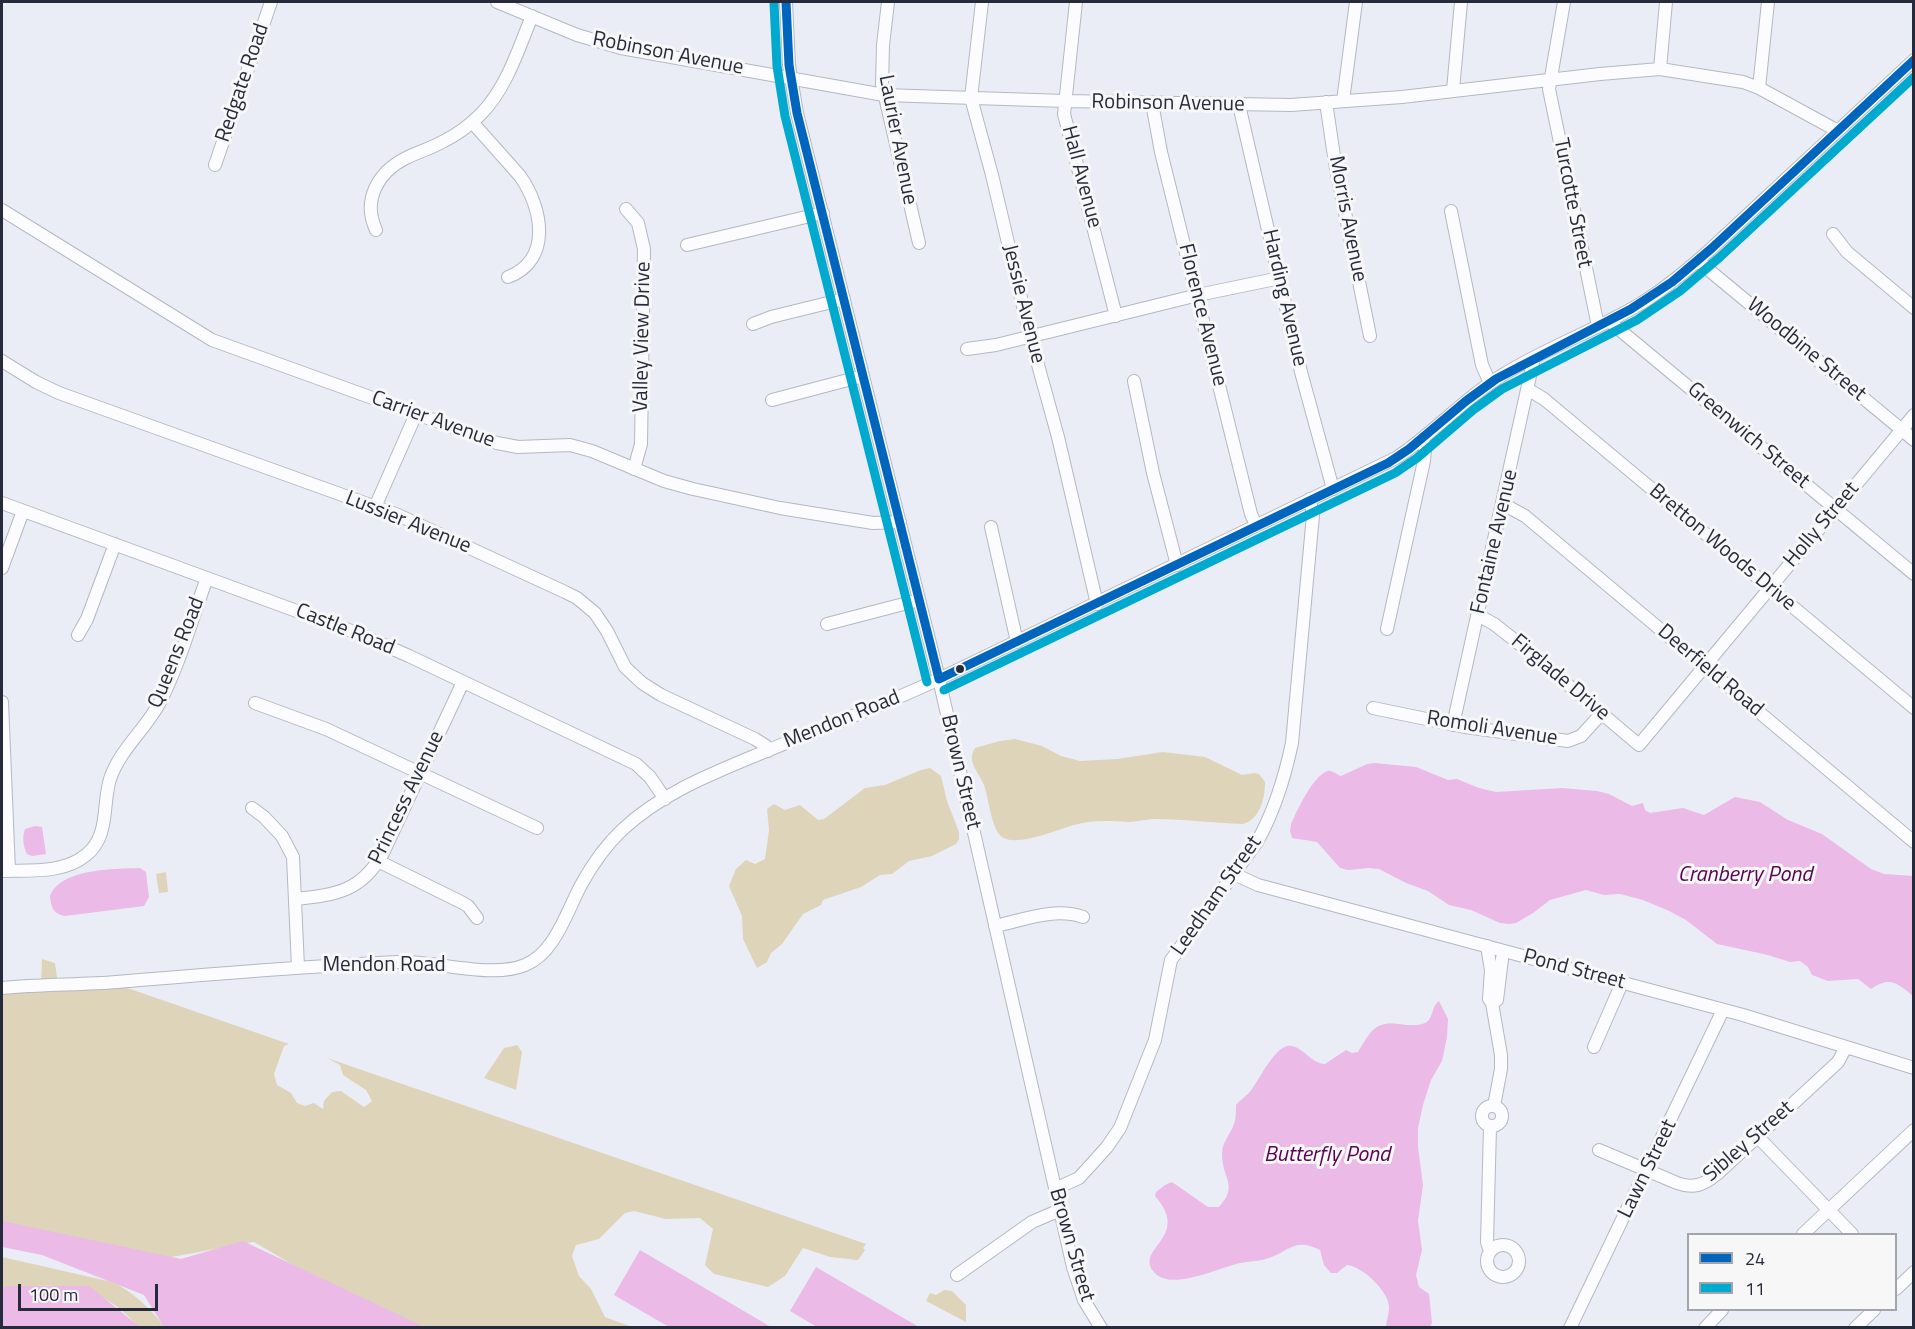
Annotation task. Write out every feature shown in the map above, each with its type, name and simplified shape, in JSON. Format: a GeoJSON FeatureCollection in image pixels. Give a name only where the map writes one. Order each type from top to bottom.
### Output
{"type":"FeatureCollection","features":[{"type":"Feature","properties":{"kind":"street","name":"Redgate Road"},"geometry":{"type":"LineString","coordinates":[[214,165],[271,2]]}},
{"type":"Feature","properties":{"kind":"street","name":"Robinson Avenue"},"geometry":{"type":"LineString","coordinates":[[497,2],[584,37],[621,48],[884,95],[1239,105],[1402,97],[1660,69],[1743,82],[1759,88],[1838,130]]}},
{"type":"Feature","properties":{"kind":"street","name":"Brown Street"},"geometry":{"type":"LineString","coordinates":[[786,2],[790,77],[797,113],[939,679],[1080,1292],[1101,1328]]}},
{"type":"Feature","properties":{"kind":"street","name":"Laurier Avenue"},"geometry":{"type":"LineString","coordinates":[[888,2],[883,45],[882,84],[919,243]]}},
{"type":"Feature","properties":{"kind":"street","name":"Jessie Avenue"},"geometry":{"type":"LineString","coordinates":[[982,2],[971,98],[992,175],[1030,336],[1058,437],[1096,604]]}},
{"type":"Feature","properties":{"kind":"street","name":"Hall Avenue"},"geometry":{"type":"LineString","coordinates":[[1076,2],[1064,114],[1116,316]]}},
{"type":"Feature","properties":{"kind":"street"},"geometry":{"type":"LineString","coordinates":[[1343,101],[1356,2]]}},
{"type":"Feature","properties":{"kind":"street"},"geometry":{"type":"LineString","coordinates":[[1453,90],[1461,2]]}},
{"type":"Feature","properties":{"kind":"street","name":"Turcotte Street"},"geometry":{"type":"LineString","coordinates":[[1564,2],[1549,89],[1598,327]]}},
{"type":"Feature","properties":{"kind":"street"},"geometry":{"type":"LineString","coordinates":[[1660,69],[1666,2]]}},
{"type":"Feature","properties":{"kind":"street"},"geometry":{"type":"LineString","coordinates":[[1759,88],[1768,2]]}},
{"type":"Feature","properties":{"kind":"street"},"geometry":{"type":"LineString","coordinates":[[376,230],[371,216],[370,201],[379,182],[386,173],[404,159],[447,140],[472,122],[492,101],[504,81],[532,16]]}},
{"type":"Feature","properties":{"kind":"street","name":"Mendon Road"},"geometry":{"type":"LineString","coordinates":[[2,988],[105,983],[298,967],[418,962],[501,971],[531,963],[550,945],[591,868],[610,841],[638,816],[664,799],[717,772],[939,679],[1396,458],[1490,383],[1648,299],[1698,261],[1914,60]]}},
{"type":"Feature","properties":{"kind":"street","name":"Morris Avenue"},"geometry":{"type":"LineString","coordinates":[[1326,102],[1335,163],[1370,336]]}},
{"type":"Feature","properties":{"kind":"street","name":"Florence Avenue"},"geometry":{"type":"LineString","coordinates":[[1152,103],[1161,152],[1251,514],[1256,525]]}},
{"type":"Feature","properties":{"kind":"street","name":"Harding Avenue"},"geometry":{"type":"LineString","coordinates":[[1239,105],[1301,372],[1333,489]]}},
{"type":"Feature","properties":{"kind":"street"},"geometry":{"type":"LineString","coordinates":[[472,122],[520,176],[533,196],[536,206],[539,233],[535,252],[521,271],[508,277]]}},
{"type":"Feature","properties":{"kind":"street","name":"Valley View Drive"},"geometry":{"type":"LineString","coordinates":[[626,209],[638,223],[644,249],[641,444],[634,469]]}},
{"type":"Feature","properties":{"kind":"street","name":"Carrier Avenue"},"geometry":{"type":"LineString","coordinates":[[2,210],[212,340],[507,446],[570,445],[592,451],[678,486],[780,508],[881,524],[900,522]]}},
{"type":"Feature","properties":{"kind":"street"},"geometry":{"type":"LineString","coordinates":[[1450,211],[1482,364],[1490,383]]}},
{"type":"Feature","properties":{"kind":"street"},"geometry":{"type":"LineString","coordinates":[[687,245],[822,213]]}},
{"type":"Feature","properties":{"kind":"street"},"geometry":{"type":"LineString","coordinates":[[1833,234],[1852,257],[1914,308]]}},
{"type":"Feature","properties":{"kind":"street","name":"Woodbine Street"},"geometry":{"type":"LineString","coordinates":[[1698,261],[1914,440]]}},
{"type":"Feature","properties":{"kind":"street"},"geometry":{"type":"LineString","coordinates":[[967,349],[1280,278]]}},
{"type":"Feature","properties":{"kind":"street"},"geometry":{"type":"LineString","coordinates":[[753,324],[771,316],[844,299]]}},
{"type":"Feature","properties":{"kind":"street","name":"Greenwich Street"},"geometry":{"type":"LineString","coordinates":[[1609,321],[1914,574]]}},
{"type":"Feature","properties":{"kind":"street","name":"Fontaine Avenue"},"geometry":{"type":"LineString","coordinates":[[1453,725],[1534,358]]}},
{"type":"Feature","properties":{"kind":"street","name":"Lussier Avenue"},"geometry":{"type":"LineString","coordinates":[[2,361],[59,393],[375,507],[420,525],[577,598],[602,623],[619,658],[642,684],[755,739],[768,751]]}},
{"type":"Feature","properties":{"kind":"street"},"geometry":{"type":"LineString","coordinates":[[772,400],[863,376]]}},
{"type":"Feature","properties":{"kind":"street"},"geometry":{"type":"LineString","coordinates":[[1134,381],[1153,473],[1177,565]]}},
{"type":"Feature","properties":{"kind":"street","name":"Bretton Woods Drive"},"geometry":{"type":"LineString","coordinates":[[1528,390],[1544,399],[1914,708]]}},
{"type":"Feature","properties":{"kind":"street"},"geometry":{"type":"LineString","coordinates":[[375,507],[416,414]]}},
{"type":"Feature","properties":{"kind":"street","name":"Holly Street"},"geometry":{"type":"LineString","coordinates":[[1639,745],[1914,415]]}},
{"type":"Feature","properties":{"kind":"street"},"geometry":{"type":"LineString","coordinates":[[1387,629],[1424,461],[1425,449],[1422,438]]}},
{"type":"Feature","properties":{"kind":"street","name":"Leedham Street"},"geometry":{"type":"LineString","coordinates":[[1055,1189],[1079,1178],[1107,1147],[1120,1128],[1155,1040],[1171,960],[1262,833],[1290,754],[1294,731],[1313,515],[1310,500]]}},
{"type":"Feature","properties":{"kind":"street","name":"Castle Road"},"geometry":{"type":"LineString","coordinates":[[2,503],[354,632],[636,764],[650,777],[664,799]]}},
{"type":"Feature","properties":{"kind":"street","name":"Deerfield Road"},"geometry":{"type":"LineString","coordinates":[[1503,504],[1525,516],[1914,842]]}},
{"type":"Feature","properties":{"kind":"street"},"geometry":{"type":"LineString","coordinates":[[2,568],[23,510]]}},
{"type":"Feature","properties":{"kind":"street"},"geometry":{"type":"LineString","coordinates":[[991,527],[1017,642]]}},
{"type":"Feature","properties":{"kind":"street"},"geometry":{"type":"LineString","coordinates":[[78,635],[87,619],[115,544]]}},
{"type":"Feature","properties":{"kind":"street","name":"Queens Road"},"geometry":{"type":"LineString","coordinates":[[5,871],[55,868],[72,864],[92,849],[104,824],[109,783],[115,767],[148,723],[161,700],[207,578]]}},
{"type":"Feature","properties":{"kind":"street"},"geometry":{"type":"LineString","coordinates":[[826,624],[919,600]]}},
{"type":"Feature","properties":{"kind":"street","name":"Firglade Drive"},"geometry":{"type":"LineString","coordinates":[[1478,615],[1497,626],[1639,745]]}},
{"type":"Feature","properties":{"kind":"street","name":"Princess Avenue"},"geometry":{"type":"LineString","coordinates":[[296,899],[341,892],[366,876],[378,861],[463,682]]}},
{"type":"Feature","properties":{"kind":"street"},"geometry":{"type":"LineString","coordinates":[[2,702],[5,871]]}},
{"type":"Feature","properties":{"kind":"street"},"geometry":{"type":"LineString","coordinates":[[255,703],[326,729],[537,828]]}},
{"type":"Feature","properties":{"kind":"street","name":"Romoli Avenue"},"geometry":{"type":"LineString","coordinates":[[1373,708],[1453,725],[1572,740],[1581,736],[1602,713]]}},
{"type":"Feature","properties":{"kind":"street"},"geometry":{"type":"LineString","coordinates":[[252,808],[271,823],[291,849],[296,899],[298,967]]}},
{"type":"Feature","properties":{"kind":"street"},"geometry":{"type":"LineString","coordinates":[[378,861],[468,906],[477,918]]}},
{"type":"Feature","properties":{"kind":"street","name":"Pond Street"},"geometry":{"type":"LineString","coordinates":[[1234,874],[1258,885],[1723,1010],[1914,1068]]}},
{"type":"Feature","properties":{"kind":"street"},"geometry":{"type":"LineString","coordinates":[[995,926],[1056,913],[1083,917]]}},
{"type":"Feature","properties":{"kind":"street"},"geometry":{"type":"LineString","coordinates":[[1487,946],[1491,970],[1489,999],[1492,1003],[1501,1055],[1501,1069],[1494,1106],[1484,1108],[1481,1114],[1482,1121],[1490,1127],[1487,1242],[1490,1251]]}},
{"type":"Feature","properties":{"kind":"street"},"geometry":{"type":"LineString","coordinates":[[1492,1003],[1497,1000],[1503,951]]}},
{"type":"Feature","properties":{"kind":"street"},"geometry":{"type":"LineString","coordinates":[[1594,1047],[1622,983]]}},
{"type":"Feature","properties":{"kind":"street","name":"Lawn Street"},"geometry":{"type":"LineString","coordinates":[[1570,1328],[1723,1010]]}},
{"type":"Feature","properties":{"kind":"street","name":"Sibley Street"},"geometry":{"type":"LineString","coordinates":[[1599,1150],[1684,1185],[1698,1186],[1712,1179],[1838,1062],[1846,1047]]}},
{"type":"Feature","properties":{"kind":"street"},"geometry":{"type":"LineString","coordinates":[[1804,1233],[1914,1130]]}},
{"type":"Feature","properties":{"kind":"street"},"geometry":{"type":"LineString","coordinates":[[1757,1136],[1850,1233]]}},
{"type":"Feature","properties":{"kind":"street"},"geometry":{"type":"LineString","coordinates":[[957,1275],[1032,1222],[1060,1210]]}},
{"type":"Feature","properties":{"kind":"street"},"geometry":{"type":"LineString","coordinates":[[1897,1285],[1914,1272]]}},
{"type":"Feature","properties":{"kind":"street"},"geometry":{"type":"LineString","coordinates":[[1705,1328],[1721,1311]]}},
{"type":"Feature","properties":{"kind":"street"},"geometry":{"type":"LineString","coordinates":[[1855,1328],[1873,1311]]}},
{"type":"Feature","properties":{"kind":"shaded area"},"geometry":{"type":"Polygon","coordinates":[[[1015,739],[1042,746],[1061,756],[1080,761],[1117,759],[1163,752],[1205,757],[1242,775],[1259,774],[1265,782],[1263,801],[1254,818],[1243,824],[1166,819],[1128,822],[1097,821],[1078,824],[1028,839],[1009,840],[1002,837],[995,827],[984,785],[974,767],[972,758],[975,748],[1015,739]]]}},
{"type":"Feature","properties":{"kind":"shaded area"},"geometry":{"type":"Polygon","coordinates":[[[930,768],[941,776],[947,801],[959,832],[956,844],[932,856],[909,861],[892,874],[880,875],[861,887],[823,900],[821,905],[803,914],[782,944],[771,953],[767,962],[757,968],[743,939],[742,916],[729,886],[736,869],[746,860],[755,864],[765,859],[769,830],[767,809],[774,804],[785,810],[800,805],[818,820],[824,819],[865,788],[885,785],[930,768]]]}},
{"type":"Feature","properties":{"kind":"shaded area"},"geometry":{"type":"Polygon","coordinates":[[[166,872],[168,892],[159,893],[156,874],[166,872]]]}},
{"type":"Feature","properties":{"kind":"shaded area"},"geometry":{"type":"Polygon","coordinates":[[[42,959],[55,963],[58,985],[110,982],[289,1044],[284,1046],[274,1074],[277,1085],[291,1093],[297,1103],[305,1106],[314,1103],[323,1109],[324,1101],[332,1092],[341,1091],[364,1107],[372,1101],[366,1090],[343,1075],[340,1065],[327,1058],[866,1244],[863,1248],[865,1250],[858,1260],[830,1257],[803,1248],[785,1276],[768,1287],[714,1274],[705,1265],[713,1229],[700,1218],[666,1219],[634,1211],[625,1213],[599,1239],[576,1245],[572,1256],[579,1276],[591,1289],[605,1317],[632,1327],[396,1328],[254,1242],[166,1258],[2,1228],[2,990],[41,984],[42,959]]]}},
{"type":"Feature","properties":{"kind":"shaded area"},"geometry":{"type":"Polygon","coordinates":[[[517,1045],[522,1052],[516,1090],[484,1078],[504,1048],[517,1045]]]}},
{"type":"Feature","properties":{"kind":"shaded area"},"geometry":{"type":"Polygon","coordinates":[[[2,1257],[112,1282],[141,1302],[165,1327],[138,1327],[124,1312],[109,1302],[76,1289],[40,1286],[2,1289],[2,1257]]]}},
{"type":"Feature","properties":{"kind":"shaded area"},"geometry":{"type":"Polygon","coordinates":[[[944,1290],[952,1291],[966,1305],[966,1322],[926,1301],[930,1293],[936,1295],[944,1290]]]}},
{"type":"Feature","properties":{"kind":"water","name":"Cranberry Pond"},"geometry":{"type":"Polygon","coordinates":[[[1374,763],[1416,767],[1448,780],[1457,779],[1496,792],[1562,788],[1597,791],[1609,794],[1632,806],[1643,803],[1645,810],[1650,813],[1683,808],[1704,815],[1735,797],[1760,802],[1788,820],[1822,834],[1871,869],[1884,874],[1913,876],[1913,996],[1893,983],[1883,983],[1871,989],[1858,979],[1828,981],[1812,975],[1808,967],[1800,961],[1790,962],[1717,944],[1686,920],[1667,910],[1620,894],[1604,895],[1586,890],[1550,900],[1516,923],[1500,923],[1471,910],[1449,905],[1428,891],[1379,869],[1340,868],[1317,842],[1292,838],[1291,824],[1311,786],[1322,774],[1330,771],[1341,776],[1374,763]]]}},
{"type":"Feature","properties":{"kind":"water"},"geometry":{"type":"Polygon","coordinates":[[[35,826],[42,827],[46,854],[32,856],[27,854],[23,835],[25,829],[35,826]]]}},
{"type":"Feature","properties":{"kind":"water"},"geometry":{"type":"Polygon","coordinates":[[[140,868],[146,872],[149,897],[144,906],[65,916],[55,912],[52,907],[50,896],[65,880],[90,872],[140,868]]]}},
{"type":"Feature","properties":{"kind":"water","name":"Butterfly Pond"},"geometry":{"type":"Polygon","coordinates":[[[1439,1001],[1448,1019],[1447,1037],[1442,1061],[1431,1080],[1418,1128],[1423,1185],[1418,1221],[1422,1250],[1416,1275],[1419,1287],[1429,1294],[1432,1323],[1430,1327],[1386,1327],[1388,1302],[1374,1281],[1353,1266],[1347,1265],[1337,1273],[1331,1273],[1324,1265],[1320,1250],[1311,1246],[1298,1245],[1265,1259],[1237,1264],[1192,1278],[1170,1280],[1154,1272],[1150,1264],[1151,1256],[1166,1232],[1168,1222],[1165,1210],[1155,1196],[1156,1192],[1172,1182],[1208,1207],[1219,1207],[1229,1187],[1222,1150],[1235,1122],[1236,1105],[1250,1091],[1269,1062],[1281,1049],[1292,1046],[1325,1064],[1346,1050],[1352,1053],[1358,1052],[1376,1027],[1388,1024],[1420,1025],[1425,1023],[1430,1019],[1439,1001]]]}},
{"type":"Feature","properties":{"kind":"water"},"geometry":{"type":"Polygon","coordinates":[[[2,1221],[181,1259],[243,1241],[422,1327],[164,1327],[144,1295],[42,1255],[2,1247],[2,1221]]]}},
{"type":"Feature","properties":{"kind":"water"},"geometry":{"type":"Polygon","coordinates":[[[640,1250],[771,1327],[669,1327],[614,1295],[640,1250]]]}},
{"type":"Feature","properties":{"kind":"water"},"geometry":{"type":"Polygon","coordinates":[[[816,1267],[919,1327],[817,1327],[790,1311],[816,1267]]]}},
{"type":"Feature","properties":{"kind":"water"},"geometry":{"type":"Polygon","coordinates":[[[89,1286],[140,1327],[2,1327],[2,1287],[89,1286]]]}},
{"type":"Feature","properties":{"kind":"transit line","name":"24"},"geometry":{"type":"LineString","coordinates":[[786,2],[789,65],[797,113],[939,679]]}},
{"type":"Feature","properties":{"kind":"transit line","name":"11"},"geometry":{"type":"LineString","coordinates":[[774,3],[777,66],[785,116],[927,682]]}},
{"type":"Feature","properties":{"kind":"transit line","name":"24"},"geometry":{"type":"LineString","coordinates":[[939,679],[1388,463],[1409,449],[1496,379],[1631,309],[1672,282],[1712,248],[1914,60]]}},
{"type":"Feature","properties":{"kind":"transit line","name":"11"},"geometry":{"type":"LineString","coordinates":[[944,690],[1395,473],[1502,389],[1637,320],[1680,291],[1720,257],[1914,77]]}}]}
